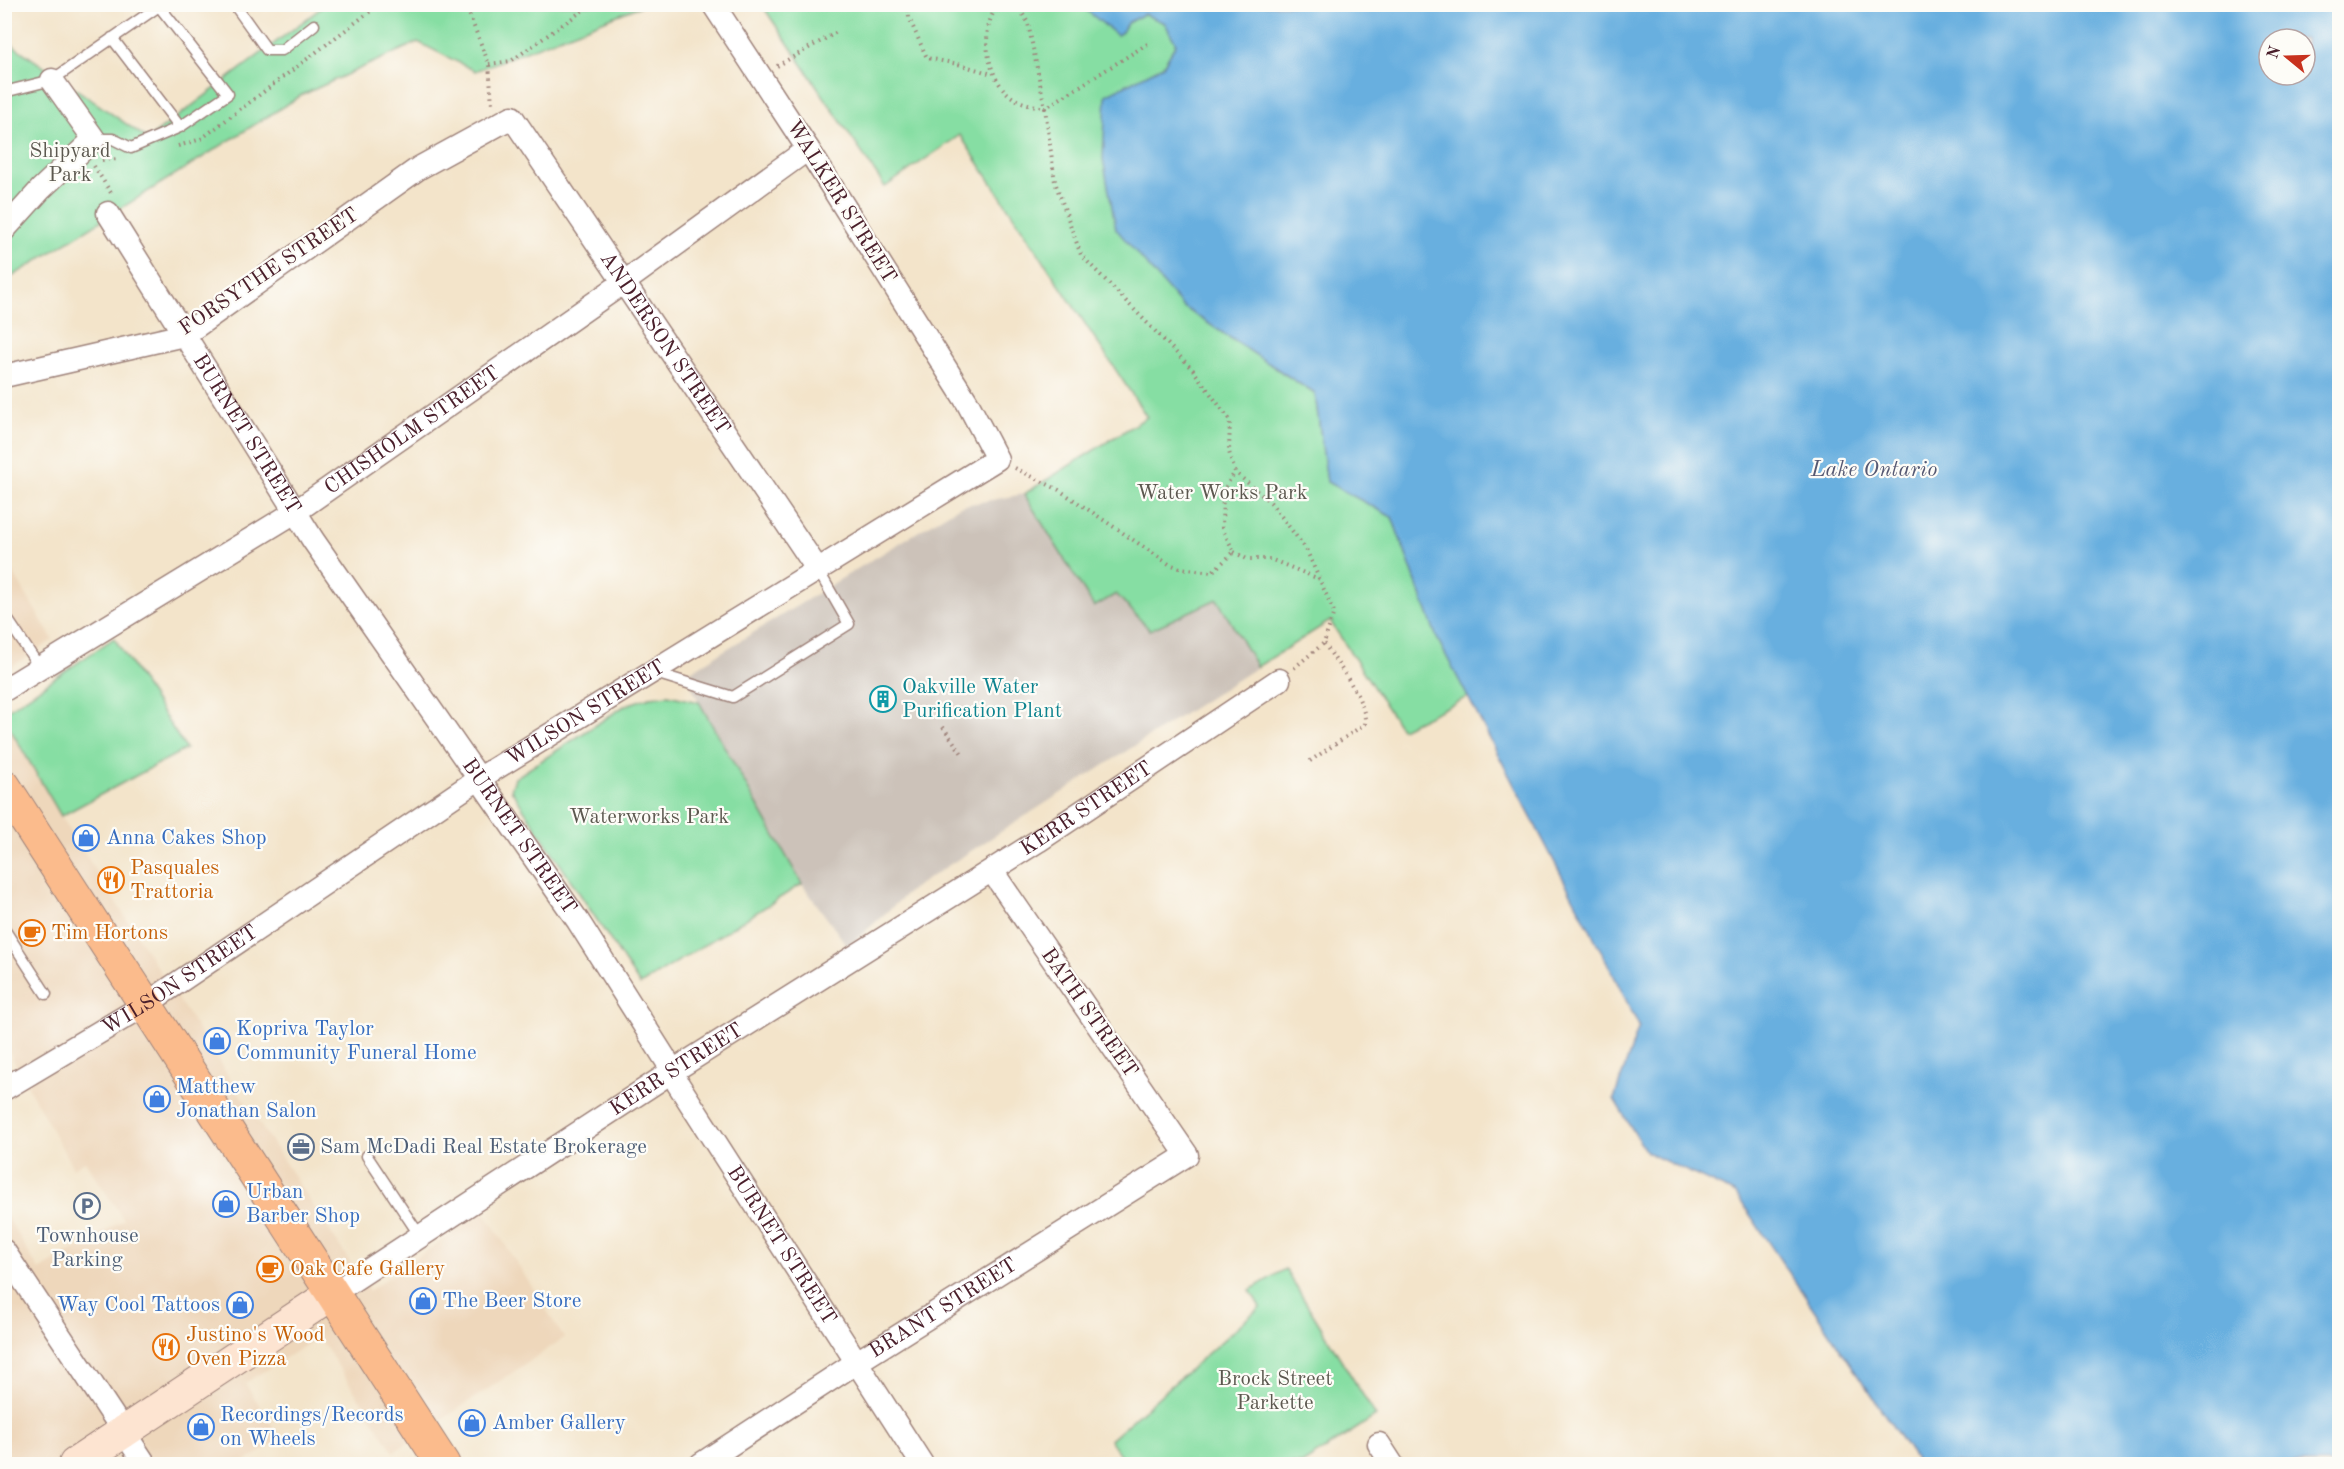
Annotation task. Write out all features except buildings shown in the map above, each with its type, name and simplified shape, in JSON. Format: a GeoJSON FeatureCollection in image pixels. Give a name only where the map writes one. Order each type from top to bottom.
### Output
{"type":"FeatureCollection","features":[{"type":"Feature","properties":{"kind":"main road"},"geometry":{"type":"LineString","coordinates":[[4,786],[443,1464]]}},
{"type":"Feature","properties":{"kind":"main road","name":"KERR STREET"},"geometry":{"type":"LineString","coordinates":[[75,1464],[332,1294]]}},
{"type":"Feature","properties":{"kind":"street","name":"WALKER STREET"},"geometry":{"type":"LineString","coordinates":[[713,4],[808,149],[967,402],[997,459]]}},
{"type":"Feature","properties":{"kind":"street"},"geometry":{"type":"LineString","coordinates":[[4,230],[41,189],[92,150],[52,80]]}},
{"type":"Feature","properties":{"kind":"street","name":"ANDERSON STREET"},"geometry":{"type":"LineString","coordinates":[[503,122],[623,283],[818,570]]}},
{"type":"Feature","properties":{"kind":"street","name":"FORSYTHE STREET"},"geometry":{"type":"LineString","coordinates":[[4,376],[184,334],[418,168],[503,122]]}},
{"type":"Feature","properties":{"kind":"street","name":"CHISHOLM STREET"},"geometry":{"type":"LineString","coordinates":[[4,690],[295,512],[623,283],[808,149]]}},
{"type":"Feature","properties":{"kind":"street","name":"BURNET STREET"},"geometry":{"type":"LineString","coordinates":[[111,206],[184,334],[295,512],[578,921],[673,1071],[678,1084],[922,1464]]}},
{"type":"Feature","properties":{"kind":"street","name":"WILSON STREET"},"geometry":{"type":"LineString","coordinates":[[4,1089],[145,1005],[480,778],[997,459]]}},
{"type":"Feature","properties":{"kind":"street","name":"KERR STREET"},"geometry":{"type":"LineString","coordinates":[[332,1294],[673,1071],[992,871],[1280,680]]}},
{"type":"Feature","properties":{"kind":"street","name":"BATH STREET"},"geometry":{"type":"LineString","coordinates":[[992,871],[1187,1155]]}},
{"type":"Feature","properties":{"kind":"street","name":"BRANT STREET"},"geometry":{"type":"LineString","coordinates":[[701,1464],[857,1362],[1187,1155]]}},
{"type":"Feature","properties":{"kind":"street"},"geometry":{"type":"LineString","coordinates":[[4,1251],[145,1464]]}},
{"type":"Feature","properties":{"kind":"street"},"geometry":{"type":"LineString","coordinates":[[1379,1444],[1392,1464]]}},
{"type":"Feature","properties":{"kind":"lane"},"geometry":{"type":"LineString","coordinates":[[234,4],[267,50],[282,50],[314,25]]}},
{"type":"Feature","properties":{"kind":"lane"},"geometry":{"type":"LineString","coordinates":[[4,92],[52,80],[160,5],[228,94],[180,127],[131,148],[113,139],[92,150]]}},
{"type":"Feature","properties":{"kind":"lane"},"geometry":{"type":"LineString","coordinates":[[112,38],[180,127]]}},
{"type":"Feature","properties":{"kind":"lane"},"geometry":{"type":"LineString","coordinates":[[652,672],[733,697],[743,691],[849,624],[818,570]]}},
{"type":"Feature","properties":{"kind":"lane"},"geometry":{"type":"LineString","coordinates":[[4,614],[40,668]]}},
{"type":"Feature","properties":{"kind":"lane"},"geometry":{"type":"LineString","coordinates":[[4,929],[46,994]]}},
{"type":"Feature","properties":{"kind":"lane"},"geometry":{"type":"LineString","coordinates":[[367,1156],[420,1236]]}},
{"type":"Feature","properties":{"kind":"path"},"geometry":{"type":"LineString","coordinates":[[465,4],[489,64],[503,122]]}},
{"type":"Feature","properties":{"kind":"path"},"geometry":{"type":"LineString","coordinates":[[489,64],[511,61],[592,4]]}},
{"type":"Feature","properties":{"kind":"path"},"geometry":{"type":"LineString","coordinates":[[908,4],[909,18],[927,58],[992,74]]}},
{"type":"Feature","properties":{"kind":"path"},"geometry":{"type":"LineString","coordinates":[[999,4],[993,11],[987,45],[992,74],[1001,87],[1016,100],[1045,108],[1149,43]]}},
{"type":"Feature","properties":{"kind":"path"},"geometry":{"type":"LineString","coordinates":[[1017,4],[1028,22],[1045,108],[1055,182],[1081,255],[1193,370],[1230,420],[1229,452],[1235,472],[1271,503],[1306,549],[1334,612],[1324,643],[1280,680]]}},
{"type":"Feature","properties":{"kind":"path"},"geometry":{"type":"LineString","coordinates":[[760,76],[839,31]]}},
{"type":"Feature","properties":{"kind":"path"},"geometry":{"type":"LineString","coordinates":[[92,150],[111,206]]}},
{"type":"Feature","properties":{"kind":"path"},"geometry":{"type":"LineString","coordinates":[[997,459],[1059,490],[1169,564],[1180,568],[1212,572],[1234,552]]}},
{"type":"Feature","properties":{"kind":"path"},"geometry":{"type":"LineString","coordinates":[[1235,472],[1223,491],[1222,518],[1222,528],[1234,552],[1247,559],[1270,560],[1319,579]]}},
{"type":"Feature","properties":{"kind":"path"},"geometry":{"type":"LineString","coordinates":[[1310,761],[1365,724],[1366,717],[1361,702],[1324,643]]}},
{"type":"Feature","properties":{"kind":"path"},"geometry":{"type":"LineString","coordinates":[[943,728],[963,755]]}},
{"type":"Feature","properties":{"kind":"shaded area"},"geometry":{"type":"Polygon","coordinates":[[[1024,494],[1094,607],[1116,593],[1150,630],[1217,599],[1257,667],[912,889],[848,947],[802,884],[699,702],[686,674],[960,506],[1024,494]]]}},
{"type":"Feature","properties":{"kind":"shaded area"},"geometry":{"type":"Polygon","coordinates":[[[4,557],[53,640],[5,671],[4,670],[4,557]]]}},
{"type":"Feature","properties":{"kind":"shaded area"},"geometry":{"type":"Polygon","coordinates":[[[4,720],[61,816],[157,967],[369,1291],[484,1211],[564,1338],[394,1452],[319,1337],[245,1383],[281,1439],[241,1464],[5,1464],[5,1213],[39,1270],[124,1220],[85,1161],[73,1168],[5,1045],[4,720]]]}},
{"type":"Feature","properties":{"kind":"green space","name":"Water Works Park"},"geometry":{"type":"Polygon","coordinates":[[[1080,4],[1117,35],[1122,32],[1127,23],[1144,14],[1165,23],[1176,44],[1163,66],[1106,95],[1182,306],[1315,394],[1327,481],[1392,517],[1437,638],[1468,697],[1401,729],[1330,621],[1257,667],[1217,599],[1150,630],[1116,594],[1094,607],[1024,494],[1147,417],[960,135],[885,187],[762,5],[1080,4]]]}},
{"type":"Feature","properties":{"kind":"green space","name":"Shipyard Park"},"geometry":{"type":"Polygon","coordinates":[[[325,5],[643,5],[475,71],[418,42],[302,95],[5,281],[5,40],[148,139],[325,5]]]}},
{"type":"Feature","properties":{"kind":"green space"},"geometry":{"type":"Polygon","coordinates":[[[114,638],[186,749],[61,816],[5,720],[5,712],[114,638]]]}},
{"type":"Feature","properties":{"kind":"green space","name":"Waterworks Park"},"geometry":{"type":"Polygon","coordinates":[[[668,695],[699,702],[802,884],[640,985],[511,790],[515,778],[626,705],[650,697],[668,695]]]}},
{"type":"Feature","properties":{"kind":"green space","name":"Brock Street Parkette"},"geometry":{"type":"Polygon","coordinates":[[[1285,1269],[1376,1416],[1302,1464],[1126,1464],[1110,1440],[1260,1307],[1250,1290],[1285,1269]]]}},
{"type":"Feature","properties":{"kind":"water","name":"Lake Ontario"},"geometry":{"type":"Polygon","coordinates":[[[1080,5],[2339,5],[2339,1464],[1918,1464],[1736,1194],[1646,1152],[1614,1099],[1639,1026],[1437,638],[1392,517],[1327,482],[1315,394],[1182,306],[1116,229],[1103,159],[1106,95],[1163,66],[1176,44],[1165,23],[1144,14],[1127,23],[1122,32],[1117,35],[1080,5]]]}},
{"type":"Feature","properties":{"kind":"place","name":"Oakville Water Purification Plant"},"geometry":{"type":"Point","coordinates":[883,699]}},
{"type":"Feature","properties":{"kind":"place","name":"Anna Cakes Shop"},"geometry":{"type":"Point","coordinates":[86,838]}},
{"type":"Feature","properties":{"kind":"place","name":"Pasquales Trattoria"},"geometry":{"type":"Point","coordinates":[111,880]}},
{"type":"Feature","properties":{"kind":"place","name":"Tim Hortons"},"geometry":{"type":"Point","coordinates":[32,933]}},
{"type":"Feature","properties":{"kind":"place","name":"Kopriva Taylor Community Funeral Home"},"geometry":{"type":"Point","coordinates":[217,1041]}},
{"type":"Feature","properties":{"kind":"place","name":"Matthew Jonathan Salon"},"geometry":{"type":"Point","coordinates":[157,1099]}},
{"type":"Feature","properties":{"kind":"place","name":"Sam McDadi Real Estate Brokerage"},"geometry":{"type":"Point","coordinates":[301,1147]}},
{"type":"Feature","properties":{"kind":"place","name":"Urban Barber Shop"},"geometry":{"type":"Point","coordinates":[226,1204]}},
{"type":"Feature","properties":{"kind":"place","name":"Townhouse Parking"},"geometry":{"type":"Point","coordinates":[87,1206]}},
{"type":"Feature","properties":{"kind":"place","name":"Oak Cafe Gallery"},"geometry":{"type":"Point","coordinates":[270,1269]}},
{"type":"Feature","properties":{"kind":"place","name":"The Beer Store"},"geometry":{"type":"Point","coordinates":[423,1301]}},
{"type":"Feature","properties":{"kind":"place","name":"Way Cool Tattoos"},"geometry":{"type":"Point","coordinates":[240,1305]}},
{"type":"Feature","properties":{"kind":"place","name":"Justino's Wood Oven Pizza"},"geometry":{"type":"Point","coordinates":[166,1347]}},
{"type":"Feature","properties":{"kind":"place","name":"Amber Gallery"},"geometry":{"type":"Point","coordinates":[472,1423]}},
{"type":"Feature","properties":{"kind":"place","name":"Recordings/Records on Wheels"},"geometry":{"type":"Point","coordinates":[201,1427]}}]}
